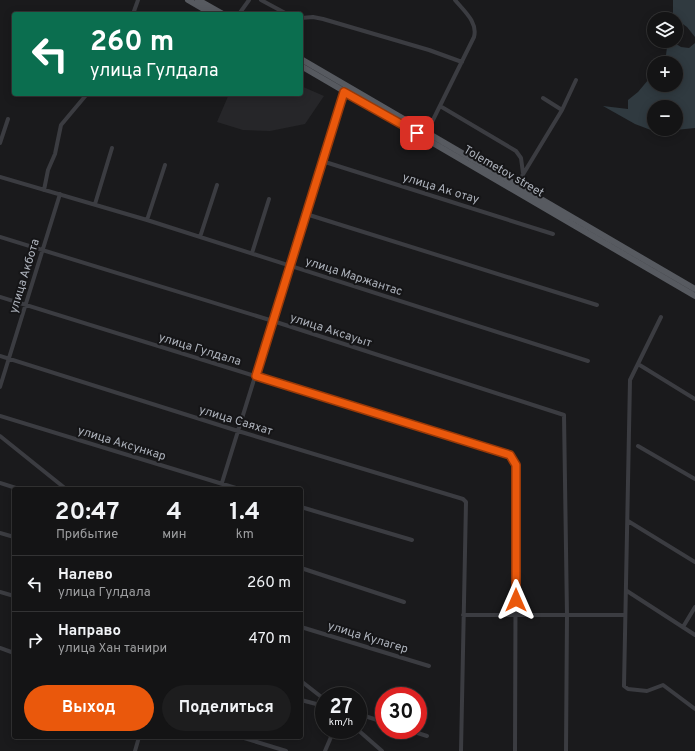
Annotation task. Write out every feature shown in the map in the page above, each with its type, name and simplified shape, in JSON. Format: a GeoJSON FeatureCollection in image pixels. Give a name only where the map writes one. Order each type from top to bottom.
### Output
{"type":"FeatureCollection","features":[{"type":"Feature","properties":{"kind":"main road"},"geometry":{"type":"LineString","coordinates":[[188,0],[209,12]]}},
{"type":"Feature","properties":{"kind":"main road"},"geometry":{"type":"LineString","coordinates":[[198,0],[219,12]]}},
{"type":"Feature","properties":{"kind":"main road","name":"Tolemetov street"},"geometry":{"type":"LineString","coordinates":[[303,61],[345,89],[515,188],[695,296]]}},
{"type":"Feature","properties":{"kind":"main road","name":"Tolemetov street"},"geometry":{"type":"LineString","coordinates":[[303,67],[427,132],[515,188],[695,288]]}},
{"type":"Feature","properties":{"kind":"street"},"geometry":{"type":"LineString","coordinates":[[134,12],[138,0]]}},
{"type":"Feature","properties":{"kind":"street"},"geometry":{"type":"LineString","coordinates":[[240,12],[248,0]]}},
{"type":"Feature","properties":{"kind":"street"},"geometry":{"type":"LineString","coordinates":[[261,0],[283,12]]}},
{"type":"Feature","properties":{"kind":"street"},"geometry":{"type":"LineString","coordinates":[[427,132],[462,62],[476,30],[472,21],[454,0]]}},
{"type":"Feature","properties":{"kind":"street"},"geometry":{"type":"LineString","coordinates":[[303,18],[323,19],[429,50],[462,62]]}},
{"type":"Feature","properties":{"kind":"street"},"geometry":{"type":"LineString","coordinates":[[515,188],[562,110],[576,80]]}},
{"type":"Feature","properties":{"kind":"street"},"geometry":{"type":"LineString","coordinates":[[220,487],[345,89]]}},
{"type":"Feature","properties":{"kind":"street"},"geometry":{"type":"LineString","coordinates":[[44,190],[48,170],[55,154],[61,125],[85,96]]}},
{"type":"Feature","properties":{"kind":"street"},"geometry":{"type":"LineString","coordinates":[[543,98],[562,110]]}},
{"type":"Feature","properties":{"kind":"street"},"geometry":{"type":"LineString","coordinates":[[440,106],[516,151],[521,158],[524,174]]}},
{"type":"Feature","properties":{"kind":"street"},"geometry":{"type":"LineString","coordinates":[[0,143],[8,119]]}},
{"type":"Feature","properties":{"kind":"street"},"geometry":{"type":"LineString","coordinates":[[95,204],[112,148]]}},
{"type":"Feature","properties":{"kind":"street","name":"улица Ак отау"},"geometry":{"type":"LineString","coordinates":[[322,161],[553,234]]}},
{"type":"Feature","properties":{"kind":"street"},"geometry":{"type":"LineString","coordinates":[[147,220],[165,165]]}},
{"type":"Feature","properties":{"kind":"street","name":"улица Маржантас"},"geometry":{"type":"LineString","coordinates":[[0,177],[147,220],[588,361]]}},
{"type":"Feature","properties":{"kind":"street"},"geometry":{"type":"LineString","coordinates":[[200,237],[217,185]]}},
{"type":"Feature","properties":{"kind":"street","name":"улица Акбота"},"geometry":{"type":"LineString","coordinates":[[0,387],[60,194]]}},
{"type":"Feature","properties":{"kind":"street"},"geometry":{"type":"LineString","coordinates":[[252,253],[269,199]]}},
{"type":"Feature","properties":{"kind":"street"},"geometry":{"type":"LineString","coordinates":[[306,214],[597,305]]}},
{"type":"Feature","properties":{"kind":"street","name":"улица Аксауыт"},"geometry":{"type":"LineString","coordinates":[[0,237],[273,321],[564,415],[567,615]]}},
{"type":"Feature","properties":{"kind":"street","name":"улица Гулдала"},"geometry":{"type":"LineString","coordinates":[[0,297],[510,455],[516,465],[516,615]]}},
{"type":"Feature","properties":{"kind":"street"},"geometry":{"type":"LineString","coordinates":[[661,318],[630,380],[625,687],[628,689],[650,691],[663,685],[695,710]]}},
{"type":"Feature","properties":{"kind":"street","name":"улица Саяхат"},"geometry":{"type":"LineString","coordinates":[[0,356],[238,431],[463,499],[466,502],[463,615]]}},
{"type":"Feature","properties":{"kind":"street"},"geometry":{"type":"LineString","coordinates":[[638,364],[695,399]]}},
{"type":"Feature","properties":{"kind":"street","name":"улица Аксункар"},"geometry":{"type":"LineString","coordinates":[[0,416],[232,487]]}},
{"type":"Feature","properties":{"kind":"street"},"geometry":{"type":"LineString","coordinates":[[0,436],[64,487]]}},
{"type":"Feature","properties":{"kind":"street"},"geometry":{"type":"LineString","coordinates":[[638,446],[695,479]]}},
{"type":"Feature","properties":{"kind":"street"},"geometry":{"type":"LineString","coordinates":[[0,483],[13,487]]}},
{"type":"Feature","properties":{"kind":"street"},"geometry":{"type":"LineString","coordinates":[[303,508],[412,540]]}},
{"type":"Feature","properties":{"kind":"street"},"geometry":{"type":"LineString","coordinates":[[628,521],[695,562]]}},
{"type":"Feature","properties":{"kind":"street"},"geometry":{"type":"LineString","coordinates":[[0,533],[12,536]]}},
{"type":"Feature","properties":{"kind":"street"},"geometry":{"type":"LineString","coordinates":[[303,569],[404,602]]}},
{"type":"Feature","properties":{"kind":"street"},"geometry":{"type":"LineString","coordinates":[[627,591],[695,635]]}},
{"type":"Feature","properties":{"kind":"street"},"geometry":{"type":"LineString","coordinates":[[0,592],[12,595]]}},
{"type":"Feature","properties":{"kind":"street"},"geometry":{"type":"LineString","coordinates":[[683,627],[695,607]]}},
{"type":"Feature","properties":{"kind":"street"},"geometry":{"type":"LineString","coordinates":[[461,751],[463,615],[625,615]]}},
{"type":"Feature","properties":{"kind":"street"},"geometry":{"type":"LineString","coordinates":[[515,751],[516,615]]}},
{"type":"Feature","properties":{"kind":"street"},"geometry":{"type":"LineString","coordinates":[[566,751],[567,615]]}},
{"type":"Feature","properties":{"kind":"street","name":"улица Кулагер"},"geometry":{"type":"LineString","coordinates":[[303,628],[428,666]]}},
{"type":"Feature","properties":{"kind":"street"},"geometry":{"type":"LineString","coordinates":[[0,648],[12,652]]}},
{"type":"Feature","properties":{"kind":"street"},"geometry":{"type":"LineString","coordinates":[[303,683],[315,692]]}},
{"type":"Feature","properties":{"kind":"street"},"geometry":{"type":"LineString","coordinates":[[303,701],[315,704]]}},
{"type":"Feature","properties":{"kind":"street"},"geometry":{"type":"LineString","coordinates":[[367,738],[382,751]]}},
{"type":"Feature","properties":{"kind":"street"},"geometry":{"type":"LineString","coordinates":[[135,751],[138,739]]}},
{"type":"Feature","properties":{"kind":"street"},"geometry":{"type":"LineString","coordinates":[[247,739],[286,751]]}},
{"type":"Feature","properties":{"kind":"street"},"geometry":{"type":"LineString","coordinates":[[325,751],[330,739]]}},
{"type":"Feature","properties":{"kind":"shaded area"},"geometry":{"type":"Polygon","coordinates":[[[673,0],[695,0],[695,37],[683,24],[683,12],[673,12],[673,0]]]}},
{"type":"Feature","properties":{"kind":"shaded area"},"geometry":{"type":"Polygon","coordinates":[[[695,43],[695,128],[683,129],[683,100],[647,100],[647,129],[635,124],[603,106],[628,109],[628,100],[638,92],[647,81],[647,92],[683,92],[683,56],[666,56],[667,48],[689,48],[695,43]]]}},
{"type":"Feature","properties":{"kind":"shaded area"},"geometry":{"type":"Polygon","coordinates":[[[303,87],[324,96],[305,124],[270,131],[243,130],[217,122],[228,96],[303,96],[303,87]]]}},
{"type":"Feature","properties":{"kind":"route"},"geometry":{"type":"LineString","coordinates":[[417,133],[344,92],[256,376],[510,455],[516,465],[516,600]]}}]}
